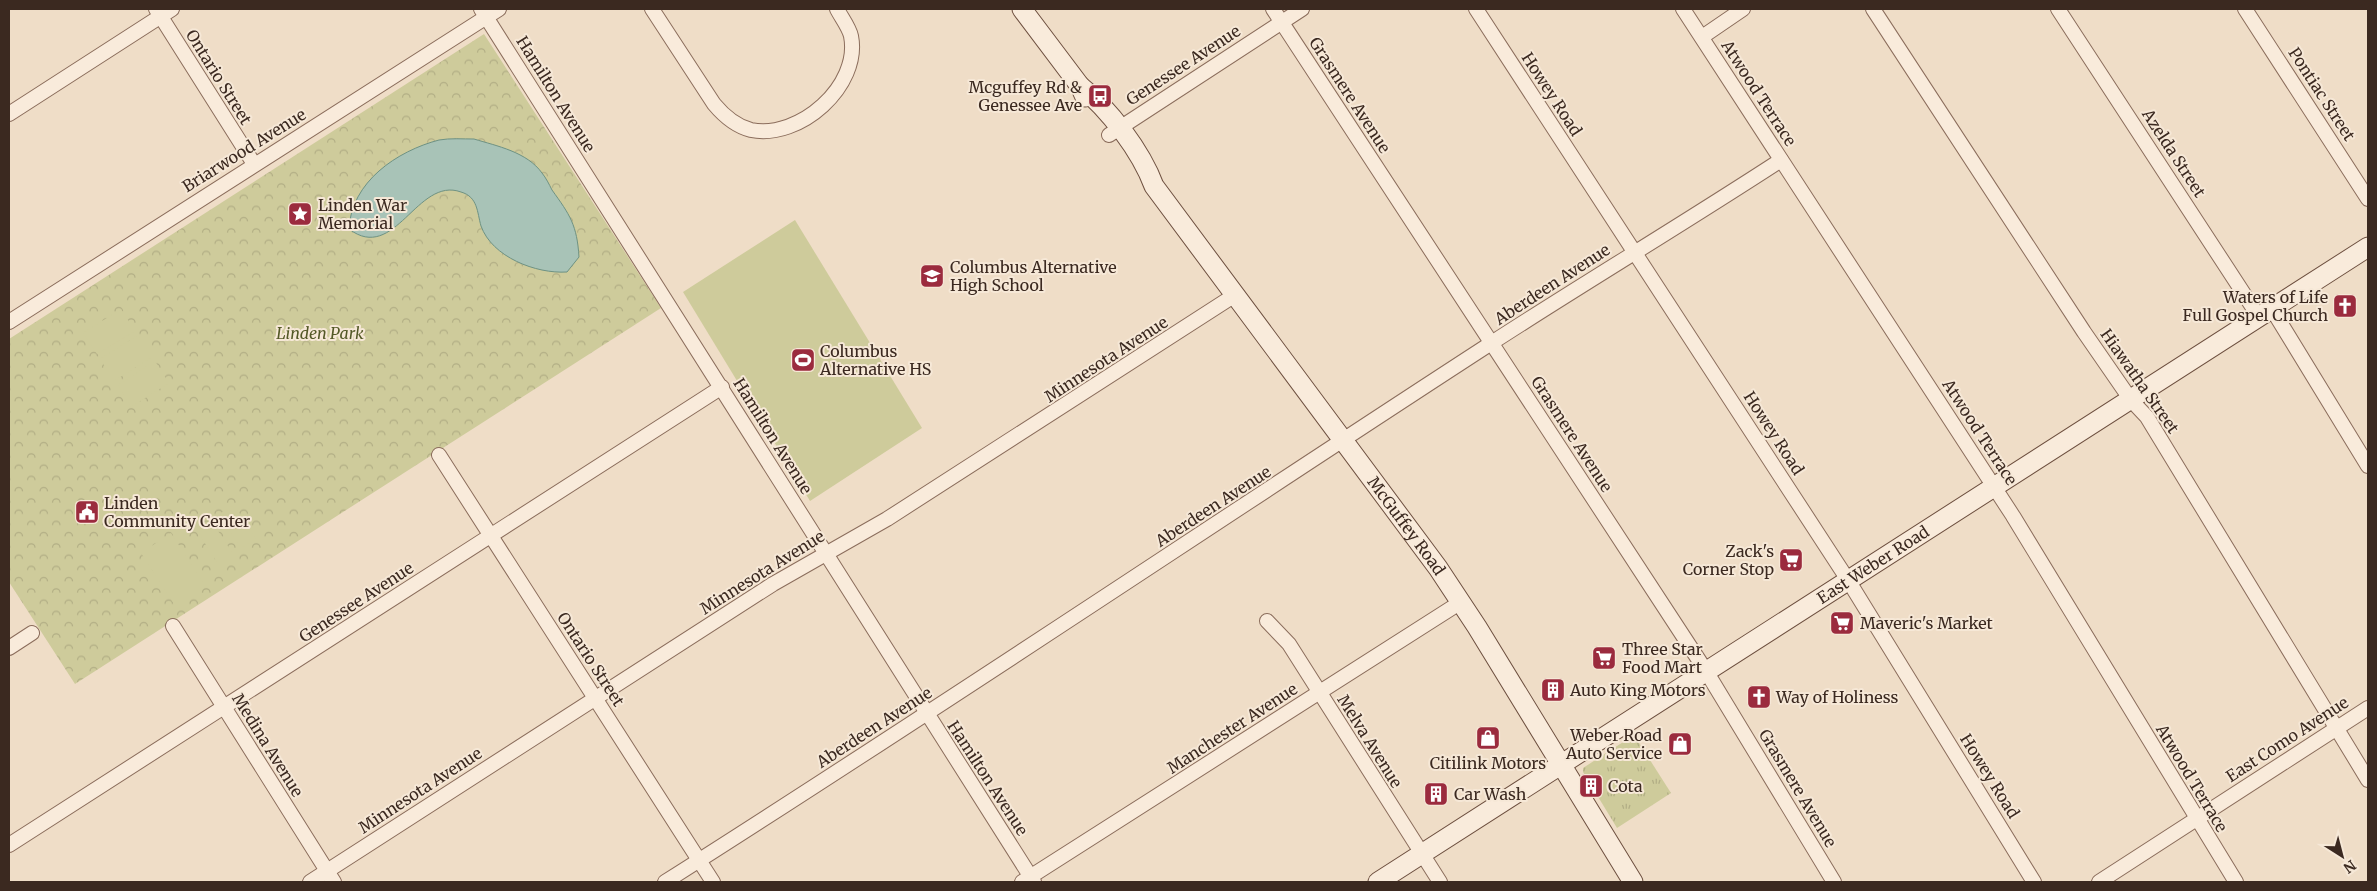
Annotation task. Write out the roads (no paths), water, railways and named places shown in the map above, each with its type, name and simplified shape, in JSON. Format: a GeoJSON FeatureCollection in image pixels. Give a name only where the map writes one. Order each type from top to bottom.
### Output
{"type":"FeatureCollection","features":[{"type":"Feature","properties":{"kind":"street","name":"Briarwood Avenue"},"geometry":{"type":"LineString","coordinates":[[9,322],[484,13],[499,9]]}},
{"type":"Feature","properties":{"kind":"street"},"geometry":{"type":"LineString","coordinates":[[652,9],[714,104],[724,116],[737,125],[752,130],[768,130],[794,124],[814,112],[836,94],[850,68],[851,36],[837,9]]}},
{"type":"Feature","properties":{"kind":"street","name":"McGuffey Road"},"geometry":{"type":"LineString","coordinates":[[1022,9],[1080,86],[1098,101],[1114,132],[1148,170],[1154,186],[1438,568],[1562,764],[1633,882]]}},
{"type":"Feature","properties":{"kind":"street","name":"Grasmere Avenue"},"geometry":{"type":"LineString","coordinates":[[1274,9],[1706,672],[1834,882]]}},
{"type":"Feature","properties":{"kind":"street","name":"Genessee Avenue"},"geometry":{"type":"LineString","coordinates":[[1114,132],[1302,9]]}},
{"type":"Feature","properties":{"kind":"street","name":"Howey Road"},"geometry":{"type":"LineString","coordinates":[[1476,9],[1848,580],[2034,882]]}},
{"type":"Feature","properties":{"kind":"street","name":"Atwood Terrace"},"geometry":{"type":"LineString","coordinates":[[1683,9],[1994,487],[2236,882]]}},
{"type":"Feature","properties":{"kind":"street"},"geometry":{"type":"LineString","coordinates":[[1702,37],[1743,9]]}},
{"type":"Feature","properties":{"kind":"street","name":"Hiawatha Street"},"geometry":{"type":"LineString","coordinates":[[1873,9],[2078,324],[2131,400],[2147,417],[2368,780]]}},
{"type":"Feature","properties":{"kind":"street","name":"Azelda Street"},"geometry":{"type":"LineString","coordinates":[[2058,9],[2368,466]]}},
{"type":"Feature","properties":{"kind":"street","name":"Pontiac Street"},"geometry":{"type":"LineString","coordinates":[[2245,9],[2368,199]]}},
{"type":"Feature","properties":{"kind":"street"},"geometry":{"type":"LineString","coordinates":[[9,114],[162,11]]}},
{"type":"Feature","properties":{"kind":"street","name":"Ontario Street"},"geometry":{"type":"LineString","coordinates":[[162,11],[254,164]]}},
{"type":"Feature","properties":{"kind":"street","name":"Hamilton Avenue"},"geometry":{"type":"LineString","coordinates":[[484,13],[722,388],[1029,880]]}},
{"type":"Feature","properties":{"kind":"street","name":"Aberdeen Avenue"},"geometry":{"type":"LineString","coordinates":[[665,882],[926,714],[1492,343],[1781,160]]}},
{"type":"Feature","properties":{"kind":"street","name":"East Weber Road"},"geometry":{"type":"LineString","coordinates":[[1378,882],[2368,247]]}},
{"type":"Feature","properties":{"kind":"street","name":"Minnesota Avenue"},"geometry":{"type":"LineString","coordinates":[[310,882],[331,877],[596,698],[825,552],[887,519],[1235,296]]}},
{"type":"Feature","properties":{"kind":"street","name":"Genessee Avenue"},"geometry":{"type":"LineString","coordinates":[[9,845],[722,388]]}},
{"type":"Feature","properties":{"kind":"street","name":"Ontario Street"},"geometry":{"type":"LineString","coordinates":[[439,455],[713,882]]}},
{"type":"Feature","properties":{"kind":"street","name":"Manchester Avenue"},"geometry":{"type":"LineString","coordinates":[[1029,880],[1461,602]]}},
{"type":"Feature","properties":{"kind":"street","name":"Melva Avenue"},"geometry":{"type":"LineString","coordinates":[[1268,621],[1289,644],[1440,882]]}},
{"type":"Feature","properties":{"kind":"street","name":"Medina Avenue"},"geometry":{"type":"LineString","coordinates":[[172,626],[331,877]]}},
{"type":"Feature","properties":{"kind":"street"},"geometry":{"type":"LineString","coordinates":[[9,648],[32,633]]}},
{"type":"Feature","properties":{"kind":"street","name":"East Como Avenue"},"geometry":{"type":"LineString","coordinates":[[2099,882],[2368,708]]}},
{"type":"Feature","properties":{"kind":"place","name":"Mcguffey Rd & Genessee Ave"},"geometry":{"type":"Point","coordinates":[1100,96]}},
{"type":"Feature","properties":{"kind":"place","name":"Linden War Memorial"},"geometry":{"type":"Point","coordinates":[300,214]}},
{"type":"Feature","properties":{"kind":"place","name":"Columbus Alternative High School"},"geometry":{"type":"Point","coordinates":[932,276]}},
{"type":"Feature","properties":{"kind":"place","name":"Waters of Life Full Gospel Church"},"geometry":{"type":"Point","coordinates":[2345,306]}},
{"type":"Feature","properties":{"kind":"place","name":"Columbus Alternative HS"},"geometry":{"type":"Point","coordinates":[803,360]}},
{"type":"Feature","properties":{"kind":"place","name":"Linden Community Center"},"geometry":{"type":"Point","coordinates":[87,512]}},
{"type":"Feature","properties":{"kind":"place","name":"Zack's Corner Stop"},"geometry":{"type":"Point","coordinates":[1791,560]}},
{"type":"Feature","properties":{"kind":"place","name":"Maveric's Market"},"geometry":{"type":"Point","coordinates":[1842,623]}},
{"type":"Feature","properties":{"kind":"place","name":"Three Star Food Mart"},"geometry":{"type":"Point","coordinates":[1604,658]}},
{"type":"Feature","properties":{"kind":"place","name":"Auto King Motors"},"geometry":{"type":"Point","coordinates":[1553,690]}},
{"type":"Feature","properties":{"kind":"place","name":"Way of Holiness"},"geometry":{"type":"Point","coordinates":[1759,697]}},
{"type":"Feature","properties":{"kind":"place","name":"Citilink Motors"},"geometry":{"type":"Point","coordinates":[1488,738]}},
{"type":"Feature","properties":{"kind":"place","name":"Weber Road Auto Service"},"geometry":{"type":"Point","coordinates":[1680,744]}},
{"type":"Feature","properties":{"kind":"place","name":"Cota"},"geometry":{"type":"Point","coordinates":[1591,786]}},
{"type":"Feature","properties":{"kind":"place","name":"Car Wash"},"geometry":{"type":"Point","coordinates":[1436,794]}},
{"type":"Feature","properties":{"kind":"park label","name":"Linden Park"},"geometry":{"type":"Point","coordinates":[320,333]}}]}
